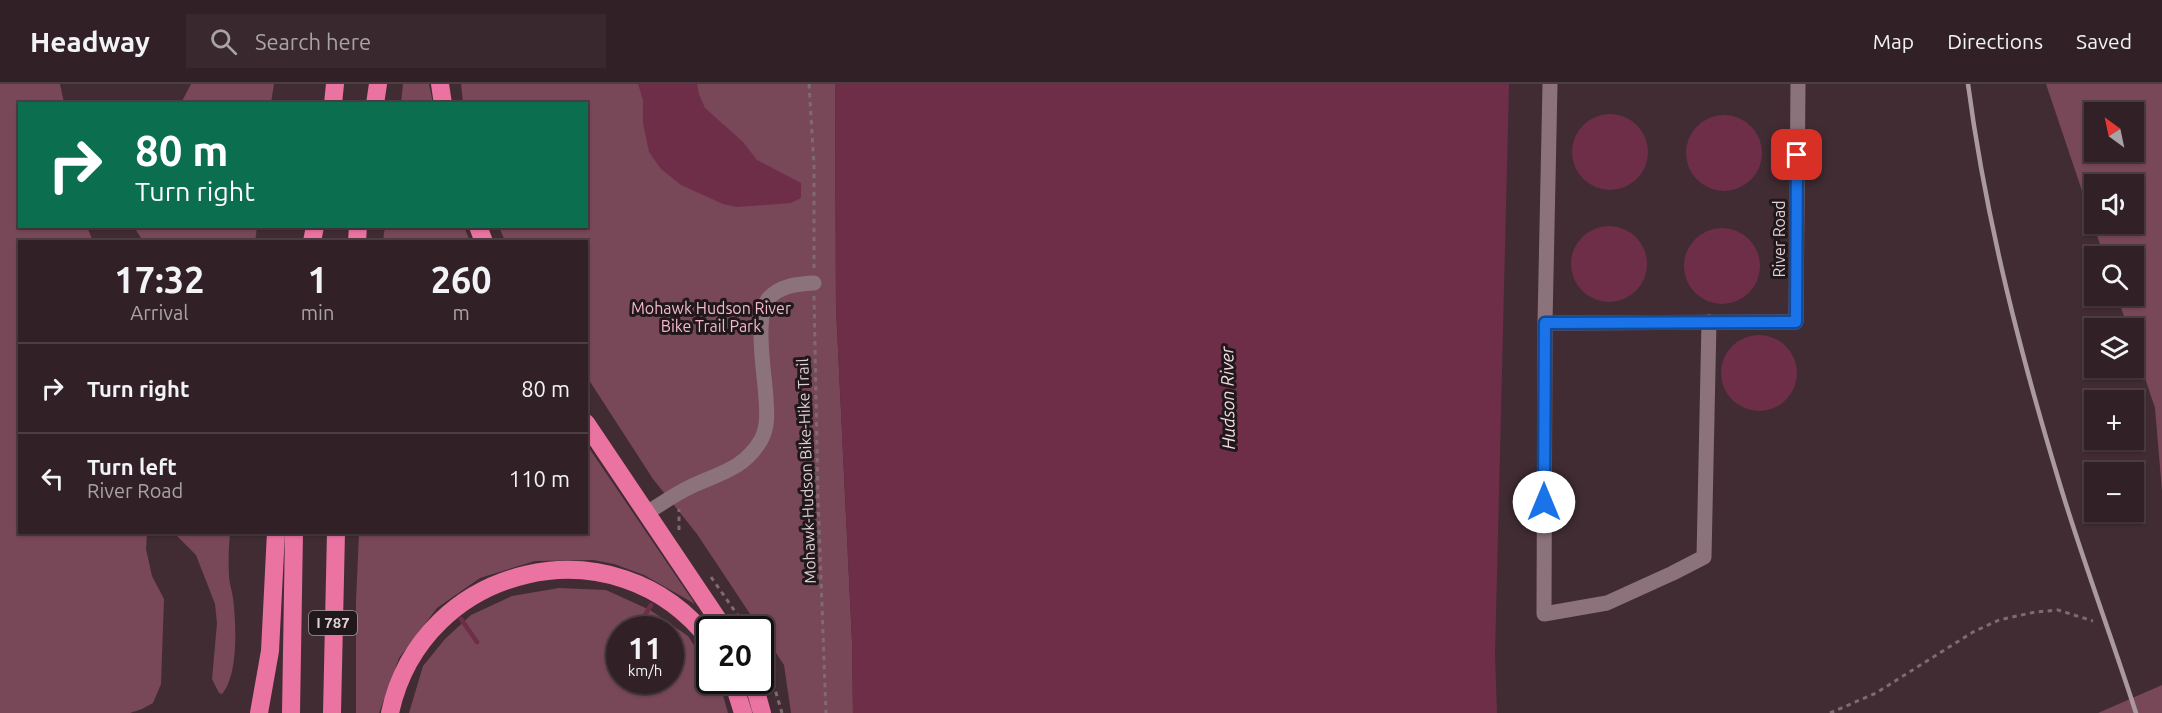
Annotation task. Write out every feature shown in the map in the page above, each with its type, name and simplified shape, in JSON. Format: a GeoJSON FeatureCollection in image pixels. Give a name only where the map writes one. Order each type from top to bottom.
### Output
{"type":"FeatureCollection","features":[{"type":"Feature","properties":{"kind":"highway"},"geometry":{"type":"LineString","coordinates":[[333,102],[335,84]]}},
{"type":"Feature","properties":{"kind":"highway"},"geometry":{"type":"LineString","coordinates":[[375,102],[378,84]]}},
{"type":"Feature","properties":{"kind":"highway"},"geometry":{"type":"LineString","coordinates":[[440,84],[443,102]]}},
{"type":"Feature","properties":{"kind":"highway"},"geometry":{"type":"LineString","coordinates":[[588,426],[716,616]]}},
{"type":"Feature","properties":{"kind":"highway"},"geometry":{"type":"LineString","coordinates":[[259,713],[270,651],[276,534]]}},
{"type":"Feature","properties":{"kind":"highway","name":"I 787"},"geometry":{"type":"LineString","coordinates":[[291,713],[294,534]]}},
{"type":"Feature","properties":{"kind":"highway","name":"I 787"},"geometry":{"type":"LineString","coordinates":[[332,713],[336,534]]}},
{"type":"Feature","properties":{"kind":"highway"},"geometry":{"type":"LineString","coordinates":[[390,713],[400,679],[412,656],[442,617],[484,588],[508,579],[530,573],[578,570],[597,572],[625,579],[649,590],[674,606],[696,626]]}},
{"type":"Feature","properties":{"kind":"highway"},"geometry":{"type":"LineString","coordinates":[[737,694],[743,713]]}},
{"type":"Feature","properties":{"kind":"highway"},"geometry":{"type":"LineString","coordinates":[[757,694],[762,713]]}},
{"type":"Feature","properties":{"kind":"street"},"geometry":{"type":"LineString","coordinates":[[1545,323],[1708,322],[1704,556],[1607,603],[1544,614],[1545,323],[1550,84]]}},
{"type":"Feature","properties":{"kind":"street","name":"River Road"},"geometry":{"type":"LineString","coordinates":[[1708,322],[1796,322],[1798,84]]}},
{"type":"Feature","properties":{"kind":"street"},"geometry":{"type":"LineString","coordinates":[[646,513],[682,491],[733,469],[752,453],[762,437],[767,421],[762,333],[764,309],[769,299],[782,289],[794,284],[814,283]]}},
{"type":"Feature","properties":{"kind":"path","name":"Mohawk-Hudson Bike-Hike Trail"},"geometry":{"type":"LineString","coordinates":[[809,84],[814,166],[818,498],[826,713]]}},
{"type":"Feature","properties":{"kind":"path"},"geometry":{"type":"LineString","coordinates":[[679,530],[680,508]]}},
{"type":"Feature","properties":{"kind":"path"},"geometry":{"type":"LineString","coordinates":[[710,576],[738,616]]}},
{"type":"Feature","properties":{"kind":"path"},"geometry":{"type":"LineString","coordinates":[[1830,713],[1875,693],[1973,632],[1999,620],[2035,612],[2058,610],[2093,621]]}},
{"type":"Feature","properties":{"kind":"path"},"geometry":{"type":"LineString","coordinates":[[774,686],[782,713]]}},
{"type":"Feature","properties":{"kind":"green space"},"geometry":{"type":"Polygon","coordinates":[[[0,84],[60,84],[64,102],[18,102],[18,228],[87,228],[93,240],[18,240],[18,534],[147,534],[146,549],[152,576],[164,599],[161,684],[153,703],[130,713],[0,713],[0,84]]]}},
{"type":"Feature","properties":{"kind":"green space"},"geometry":{"type":"Polygon","coordinates":[[[191,84],[274,84],[271,102],[182,102],[191,84]]]}},
{"type":"Feature","properties":{"kind":"green space"},"geometry":{"type":"Polygon","coordinates":[[[403,84],[429,84],[433,102],[401,102],[403,84]]]}},
{"type":"Feature","properties":{"kind":"green space","name":"Mohawk Hudson River Bike Trail Park"},"geometry":{"type":"Polygon","coordinates":[[[461,84],[835,84],[836,307],[852,641],[853,713],[791,713],[784,665],[774,650],[774,616],[751,616],[697,534],[653,479],[588,379],[588,240],[505,240],[499,228],[588,228],[588,102],[463,102],[461,84]]]}},
{"type":"Feature","properties":{"kind":"green space"},"geometry":{"type":"Polygon","coordinates":[[[2046,84],[2162,84],[2162,491],[2155,408],[2144,375],[2144,318],[2125,318],[2120,306],[2144,306],[2144,246],[2101,246],[2097,234],[2144,234],[2144,174],[2084,174],[2084,197],[2046,84]]]}},
{"type":"Feature","properties":{"kind":"green space"},"geometry":{"type":"Polygon","coordinates":[[[135,228],[257,228],[255,240],[142,240],[135,228]]]}},
{"type":"Feature","properties":{"kind":"green space"},"geometry":{"type":"Polygon","coordinates":[[[385,228],[464,228],[470,240],[383,240],[385,228]]]}},
{"type":"Feature","properties":{"kind":"green space"},"geometry":{"type":"Polygon","coordinates":[[[588,446],[695,604],[644,575],[614,564],[593,560],[535,561],[480,578],[437,608],[399,658],[379,713],[356,713],[356,601],[359,534],[588,534],[588,446]]]}},
{"type":"Feature","properties":{"kind":"green space"},"geometry":{"type":"Polygon","coordinates":[[[175,534],[230,534],[229,581],[233,595],[235,648],[231,674],[222,694],[219,693],[212,679],[217,623],[215,604],[196,555],[175,534]]]}},
{"type":"Feature","properties":{"kind":"green space"},"geometry":{"type":"Polygon","coordinates":[[[559,588],[606,590],[659,616],[606,616],[606,694],[684,694],[684,633],[696,648],[696,694],[722,694],[728,713],[409,713],[423,666],[445,639],[471,615],[512,596],[559,588]]]}},
{"type":"Feature","properties":{"kind":"green space"},"geometry":{"type":"Polygon","coordinates":[[[2162,685],[2162,713],[2098,713],[2162,685]]]}},
{"type":"Feature","properties":{"kind":"water"},"geometry":{"type":"Polygon","coordinates":[[[638,84],[697,84],[705,108],[743,142],[757,160],[801,183],[801,198],[791,203],[737,207],[723,204],[681,185],[661,169],[649,152],[643,123],[643,100],[638,84]]]}},
{"type":"Feature","properties":{"kind":"water","name":"Hudson River"},"geometry":{"type":"Polygon","coordinates":[[[835,84],[1509,84],[1495,655],[1497,713],[853,713],[852,641],[836,307],[835,84]]]}},
{"type":"Feature","properties":{"kind":"water"},"geometry":{"type":"Polygon","coordinates":[[[1610,114],[1624,117],[1637,125],[1645,138],[1648,152],[1645,166],[1637,179],[1624,187],[1610,190],[1596,187],[1583,179],[1575,166],[1572,152],[1575,138],[1583,125],[1596,117],[1610,114]]]}},
{"type":"Feature","properties":{"kind":"water"},"geometry":{"type":"Polygon","coordinates":[[[1724,115],[1738,118],[1751,126],[1759,139],[1762,153],[1759,167],[1751,180],[1738,188],[1724,191],[1710,188],[1697,180],[1689,167],[1686,153],[1689,139],[1697,126],[1710,118],[1724,115]]]}},
{"type":"Feature","properties":{"kind":"water"},"geometry":{"type":"Polygon","coordinates":[[[1609,226],[1623,229],[1636,237],[1644,250],[1647,264],[1644,278],[1636,291],[1623,299],[1609,302],[1595,299],[1582,291],[1574,278],[1571,264],[1574,250],[1582,237],[1595,229],[1609,226]]]}},
{"type":"Feature","properties":{"kind":"water"},"geometry":{"type":"Polygon","coordinates":[[[1722,228],[1736,231],[1749,239],[1757,252],[1760,266],[1757,280],[1749,293],[1736,301],[1722,304],[1708,301],[1695,293],[1687,280],[1684,266],[1687,252],[1695,239],[1708,231],[1722,228]]]}},
{"type":"Feature","properties":{"kind":"water"},"geometry":{"type":"Polygon","coordinates":[[[1759,335],[1773,338],[1786,346],[1794,359],[1797,373],[1794,387],[1786,400],[1773,408],[1759,411],[1745,408],[1732,400],[1724,387],[1721,373],[1724,359],[1732,346],[1745,338],[1759,335]]]}},
{"type":"Feature","properties":{"kind":"waterway"},"geometry":{"type":"LineString","coordinates":[[644,616],[651,605]]}},
{"type":"Feature","properties":{"kind":"waterway"},"geometry":{"type":"LineString","coordinates":[[461,619],[477,642]]}},
{"type":"Feature","properties":{"kind":"railway"},"geometry":{"type":"LineString","coordinates":[[1968,84],[1984,186],[2006,288],[2032,388],[2070,516],[2136,713]]}},
{"type":"Feature","properties":{"kind":"route"},"geometry":{"type":"LineString","coordinates":[[1544,502],[1545,323],[1796,322],[1797,155]]}}]}
